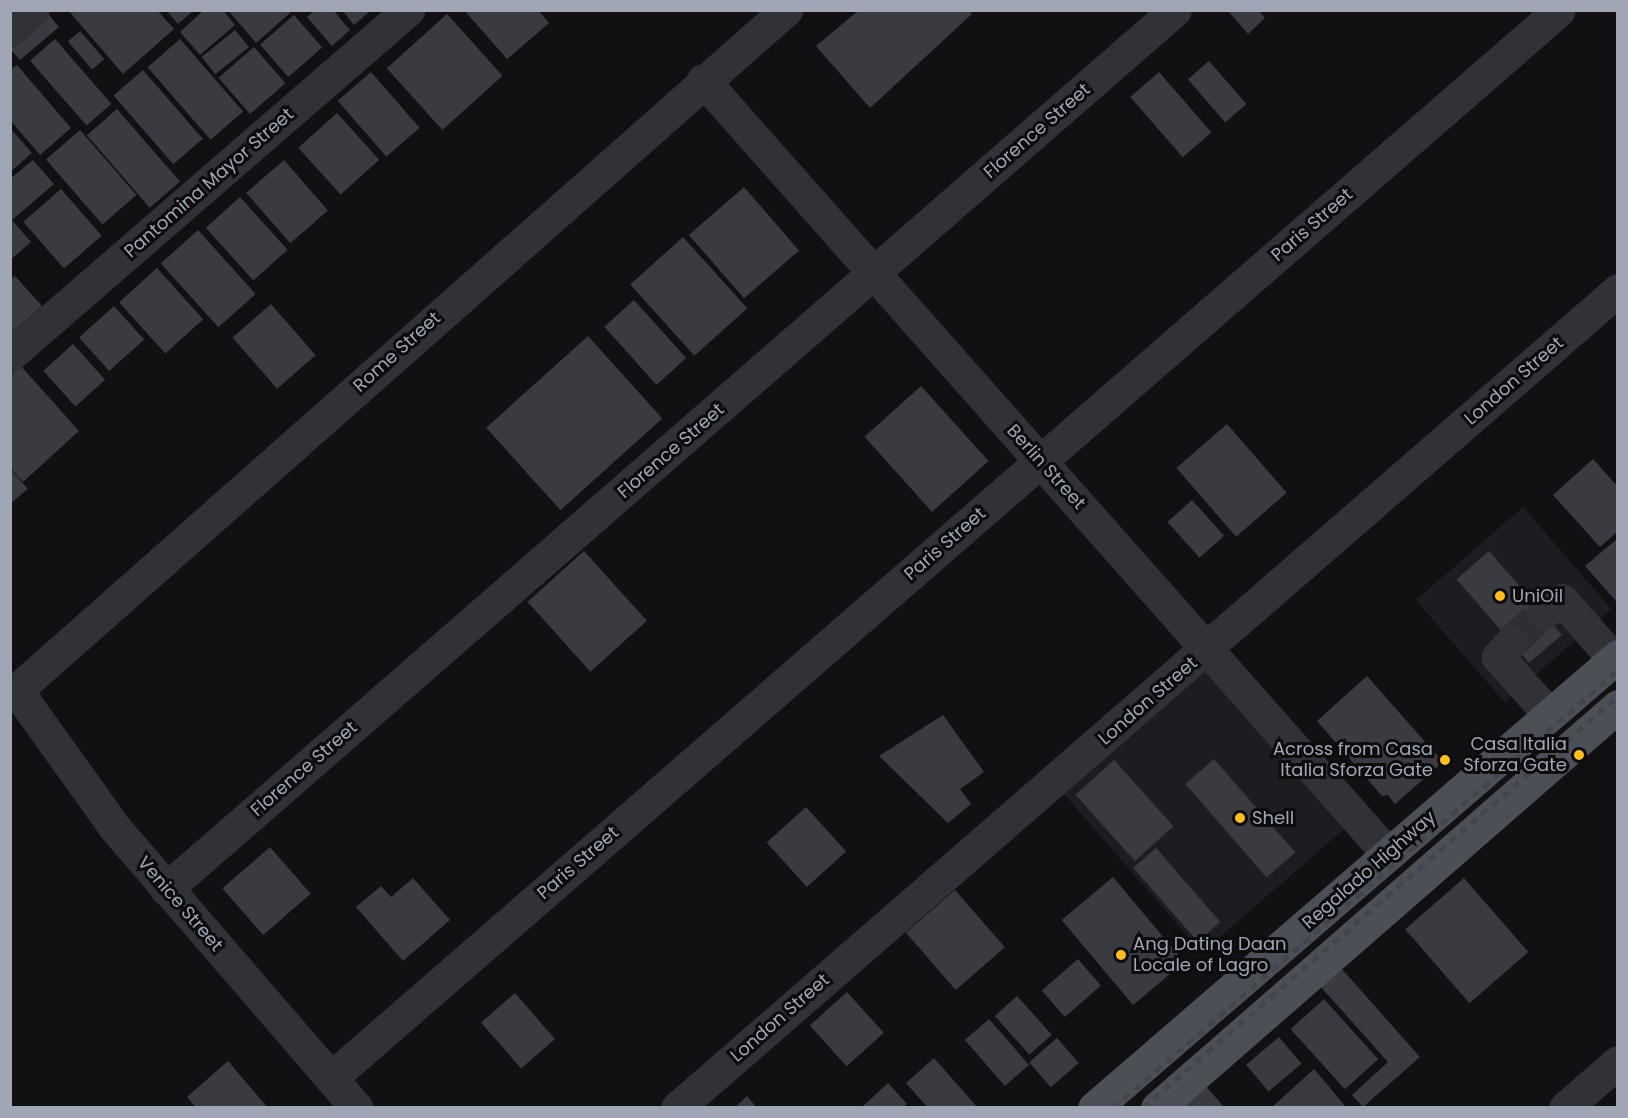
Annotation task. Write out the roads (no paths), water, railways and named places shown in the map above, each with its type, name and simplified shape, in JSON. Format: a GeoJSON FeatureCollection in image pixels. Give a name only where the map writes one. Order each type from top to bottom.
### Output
{"type":"FeatureCollection","features":[{"type":"Feature","properties":{"kind":"main road","name":"Regalado Highway"},"geometry":{"type":"LineString","coordinates":[[1094,1107],[1550,714],[1616,660]]}},
{"type":"Feature","properties":{"kind":"main road"},"geometry":{"type":"LineString","coordinates":[[1157,1107],[1617,706]]}},
{"type":"Feature","properties":{"kind":"street"},"geometry":{"type":"LineString","coordinates":[[10,30],[33,10]]}},
{"type":"Feature","properties":{"kind":"street","name":"Pantomina Mayor Street"},"geometry":{"type":"LineString","coordinates":[[10,355],[408,10]]}},
{"type":"Feature","properties":{"kind":"street","name":"Rome Street"},"geometry":{"type":"LineString","coordinates":[[14,694],[703,80],[786,10]]}},
{"type":"Feature","properties":{"kind":"street","name":"Florence Street"},"geometry":{"type":"LineString","coordinates":[[166,889],[875,274],[1175,10]]}},
{"type":"Feature","properties":{"kind":"street","name":"Paris Street"},"geometry":{"type":"LineString","coordinates":[[331,1078],[1559,10]]}},
{"type":"Feature","properties":{"kind":"street","name":"Berlin Street"},"geometry":{"type":"LineString","coordinates":[[703,80],[1208,649],[1378,863],[1394,901]]}},
{"type":"Feature","properties":{"kind":"street","name":"London Street"},"geometry":{"type":"LineString","coordinates":[[677,1107],[1208,649],[1617,291]]}},
{"type":"Feature","properties":{"kind":"street"},"geometry":{"type":"LineString","coordinates":[[1543,613],[1562,600],[1616,660]]}},
{"type":"Feature","properties":{"kind":"street"},"geometry":{"type":"LineString","coordinates":[[1511,642],[1498,657],[1550,714]]}},
{"type":"Feature","properties":{"kind":"street","name":"Venice Street"},"geometry":{"type":"LineString","coordinates":[[14,694],[75,777],[166,889],[357,1107]]}},
{"type":"Feature","properties":{"kind":"street"},"geometry":{"type":"LineString","coordinates":[[1564,1107],[1617,1062]]}},
{"type":"Feature","properties":{"kind":"tunnel"},"geometry":{"type":"LineString","coordinates":[[1511,642],[1543,613]]}},
{"type":"Feature","properties":{"kind":"railway"},"geometry":{"type":"LineString","coordinates":[[1113,1108],[1618,670]]}},
{"type":"Feature","properties":{"kind":"railway"},"geometry":{"type":"LineString","coordinates":[[1143,1108],[1618,696]]}},
{"type":"Feature","properties":{"kind":"place","name":"UniOil"},"geometry":{"type":"Point","coordinates":[1500,596]}},
{"type":"Feature","properties":{"kind":"place","name":"Casa Italia Sforza Gate"},"geometry":{"type":"Point","coordinates":[1579,755]}},
{"type":"Feature","properties":{"kind":"place","name":"Across from Casa Italia Sforza Gate"},"geometry":{"type":"Point","coordinates":[1445,760]}},
{"type":"Feature","properties":{"kind":"place","name":"Shell"},"geometry":{"type":"Point","coordinates":[1240,818]}},
{"type":"Feature","properties":{"kind":"place","name":"Ang Dating Daan Locale of Lagro"},"geometry":{"type":"Point","coordinates":[1121,955]}}]}
